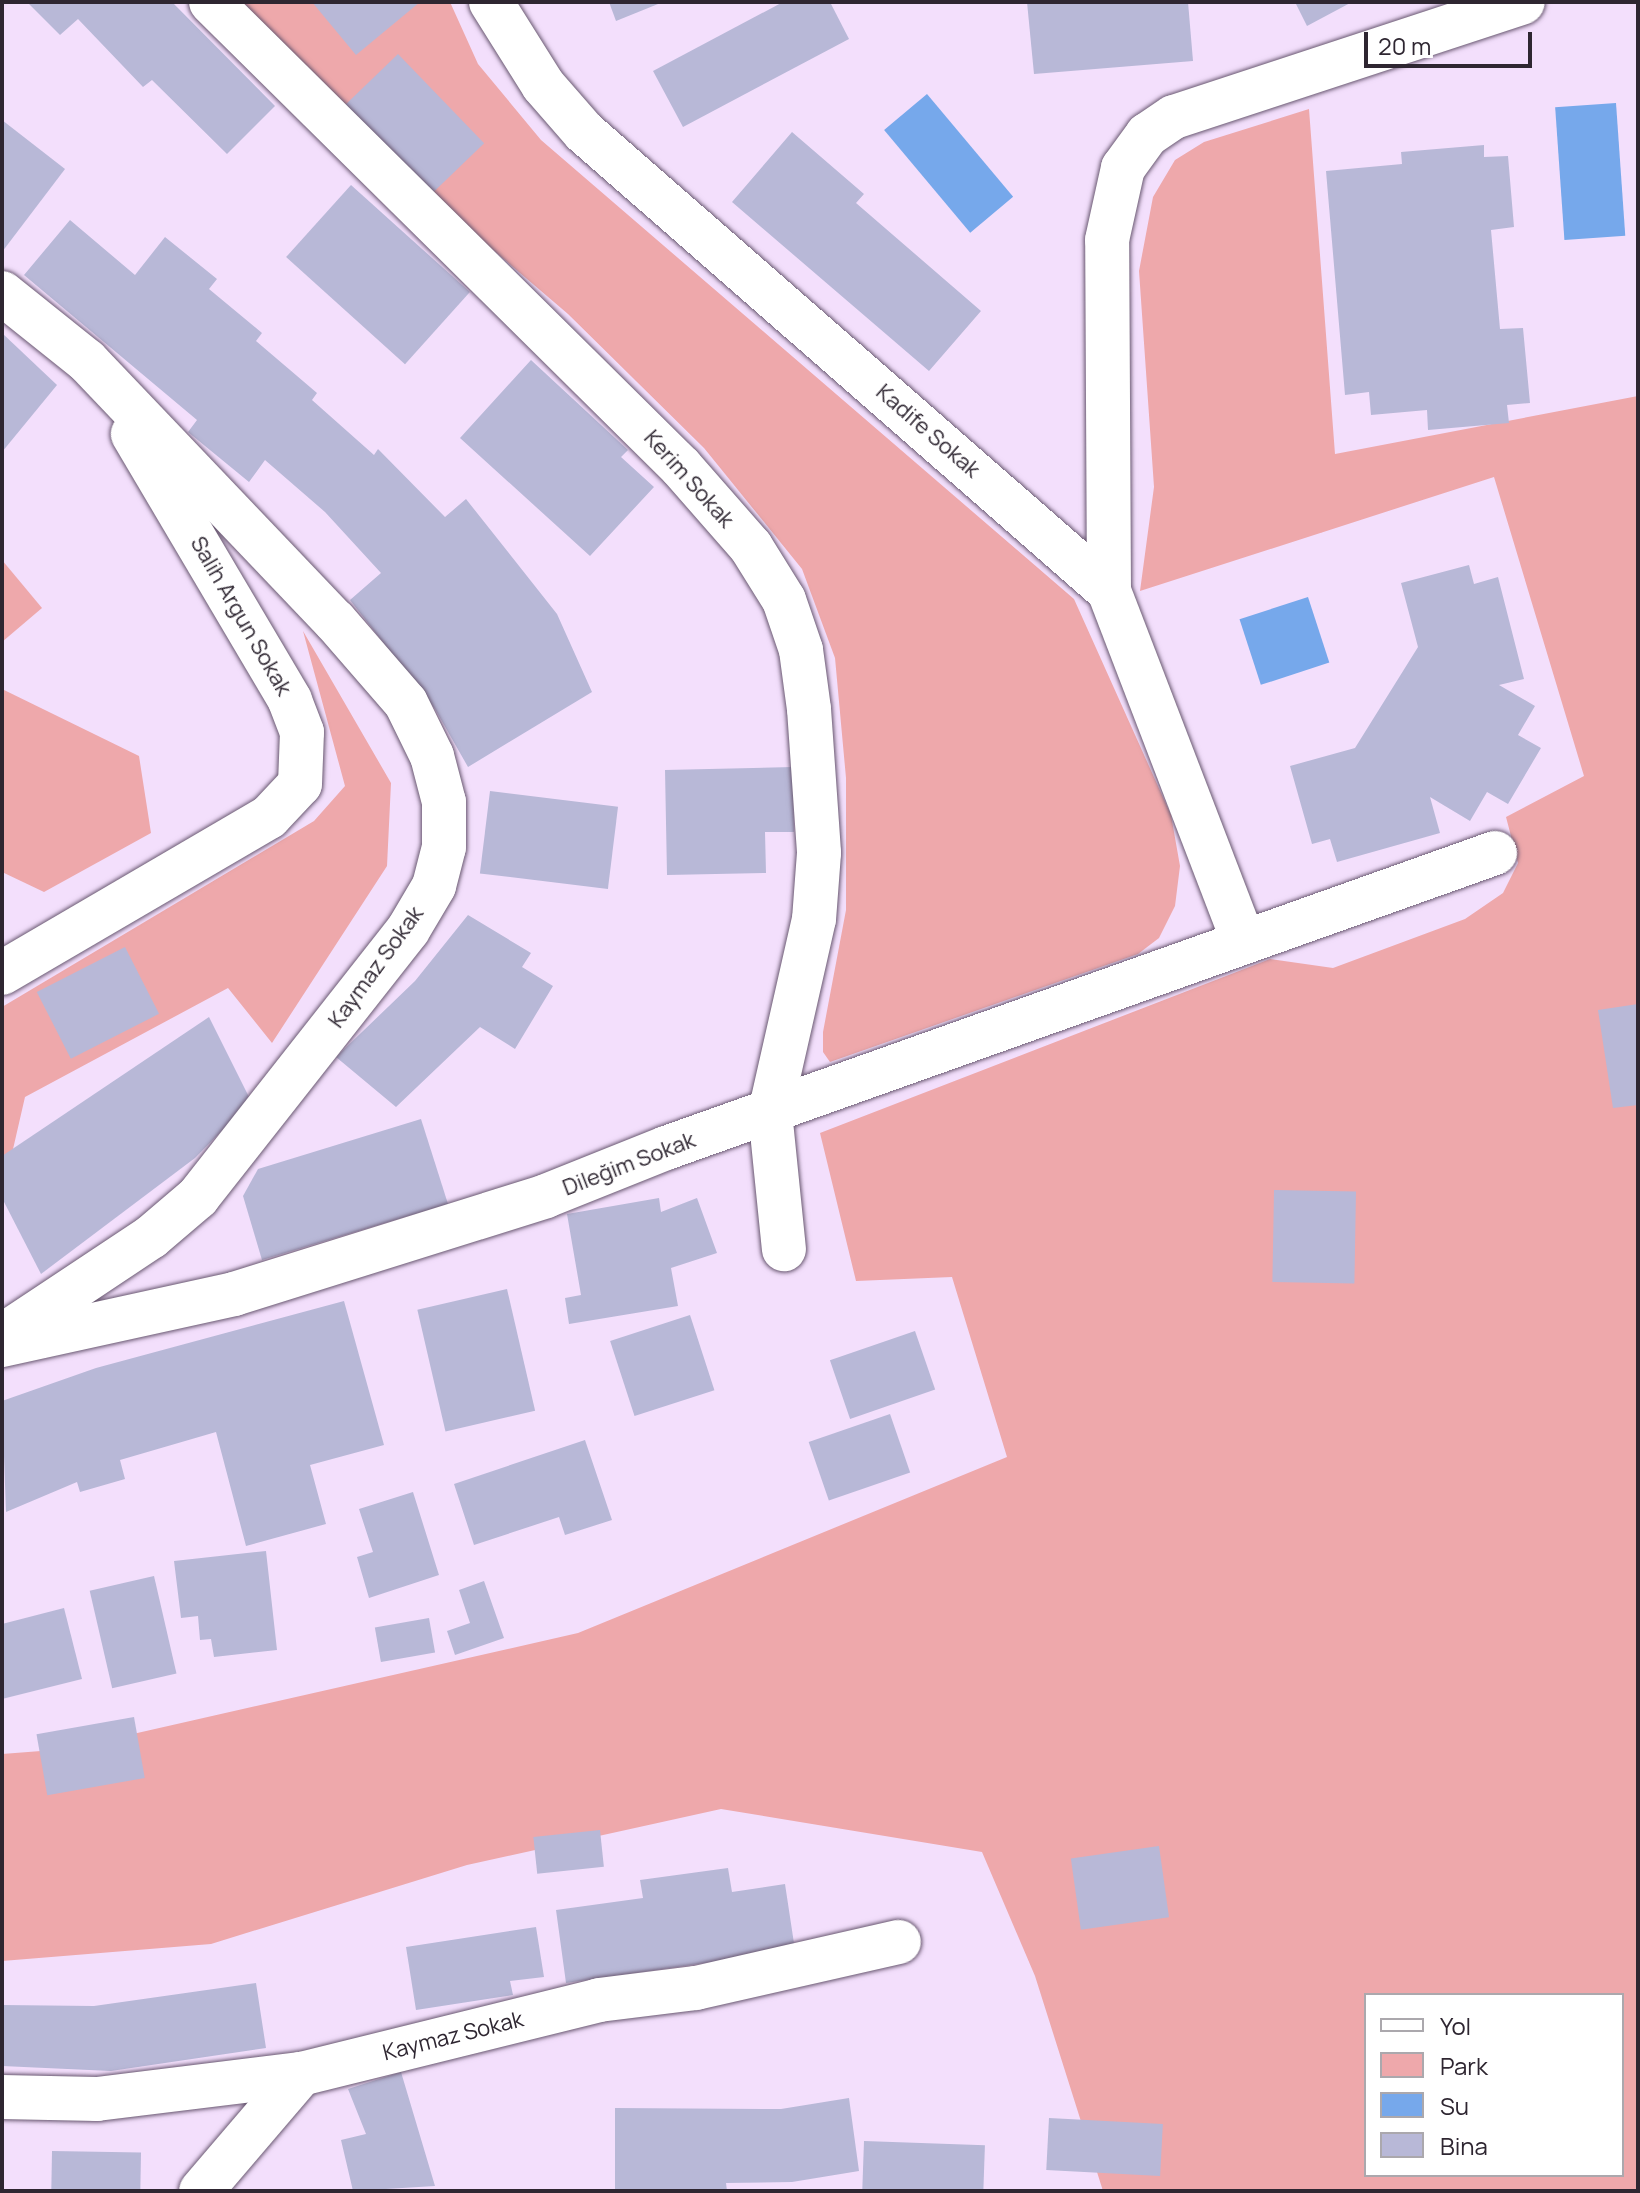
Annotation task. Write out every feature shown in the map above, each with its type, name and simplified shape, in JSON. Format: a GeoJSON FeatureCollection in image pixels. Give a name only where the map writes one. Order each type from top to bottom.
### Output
{"type":"FeatureCollection","features":[{"type":"Feature","properties":{"kind":"street","name":"Kerim Sokak"},"geometry":{"type":"LineString","coordinates":[[211,2],[681,467],[751,547],[784,600],[801,650],[809,709],[819,853],[811,934],[770,1112],[784,1249]]}},
{"type":"Feature","properties":{"kind":"street","name":"Kadife Sokak"},"geometry":{"type":"LineString","coordinates":[[491,2],[543,85],[584,132],[1109,591],[1244,942]]}},
{"type":"Feature","properties":{"kind":"street"},"geometry":{"type":"LineString","coordinates":[[1109,591],[1107,240],[1123,168],[1147,135],[1174,117],[1523,2]]}},
{"type":"Feature","properties":{"kind":"street","name":"Kaymaz Sokak"},"geometry":{"type":"LineString","coordinates":[[2,293],[87,361],[324,609],[406,703],[432,756],[444,802],[444,847],[434,886],[408,930],[198,1197],[151,1237],[2,1336]]}},
{"type":"Feature","properties":{"kind":"street","name":"Salih Argun Sokak"},"geometry":{"type":"LineString","coordinates":[[2,973],[269,817],[300,784],[304,760],[302,732],[267,654],[87,361]]}},
{"type":"Feature","properties":{"kind":"street","name":"Dileğim Sokak"},"geometry":{"type":"LineString","coordinates":[[2,1345],[234,1294],[546,1196],[770,1112],[1495,853]]}},
{"type":"Feature","properties":{"kind":"street","name":"Kaymaz Sokak"},"geometry":{"type":"LineString","coordinates":[[2,2097],[97,2099],[301,2074],[599,2000],[696,1988],[899,1942]]}},
{"type":"Feature","properties":{"kind":"street"},"geometry":{"type":"LineString","coordinates":[[201,2191],[301,2074]]}},
{"type":"Feature","properties":{"kind":"green space"},"geometry":{"type":"Polygon","coordinates":[[[233,2],[450,2],[478,64],[541,140],[1074,599],[1171,815],[1180,866],[1175,906],[1159,938],[1138,954],[830,1062],[823,1052],[823,1032],[846,910],[846,778],[835,658],[802,569],[704,448],[568,314],[429,195],[233,2]]]}},
{"type":"Feature","properties":{"kind":"green space"},"geometry":{"type":"Polygon","coordinates":[[[1309,109],[1335,454],[1638,396],[1638,2191],[1103,2191],[1035,1976],[982,1852],[721,1809],[467,1865],[211,1944],[2,1961],[2,1754],[67,1749],[578,1633],[1007,1457],[952,1277],[856,1281],[820,1133],[1270,959],[1333,968],[1465,919],[1503,893],[1518,863],[1506,817],[1584,776],[1494,477],[1140,591],[1154,487],[1139,271],[1153,197],[1175,160],[1204,142],[1309,109]]]}},
{"type":"Feature","properties":{"kind":"green space"},"geometry":{"type":"Polygon","coordinates":[[[2,560],[42,608],[2,642],[2,560]]]}},
{"type":"Feature","properties":{"kind":"green space"},"geometry":{"type":"Polygon","coordinates":[[[303,631],[391,783],[387,866],[272,1043],[228,988],[25,1097],[2,1197],[2,1007],[314,821],[345,786],[303,631]]]}},
{"type":"Feature","properties":{"kind":"green space"},"geometry":{"type":"Polygon","coordinates":[[[2,689],[139,756],[151,833],[44,892],[2,872],[2,689]]]}},
{"type":"Feature","properties":{"kind":"water"},"geometry":{"type":"Polygon","coordinates":[[[927,94],[1013,197],[970,233],[884,130],[927,94]]]}},
{"type":"Feature","properties":{"kind":"water"},"geometry":{"type":"Polygon","coordinates":[[[1616,103],[1625,236],[1564,240],[1555,107],[1616,103]]]}},
{"type":"Feature","properties":{"kind":"water"},"geometry":{"type":"Polygon","coordinates":[[[1308,597],[1329,663],[1261,685],[1240,619],[1308,597]]]}},
{"type":"Feature","properties":{"kind":"building"},"geometry":{"type":"Polygon","coordinates":[[[27,2],[172,2],[275,106],[227,154],[152,80],[143,87],[78,19],[60,35],[27,2]]]}},
{"type":"Feature","properties":{"kind":"building"},"geometry":{"type":"Polygon","coordinates":[[[312,2],[420,2],[356,55],[312,2]]]}},
{"type":"Feature","properties":{"kind":"building"},"geometry":{"type":"Polygon","coordinates":[[[609,2],[663,2],[616,21],[609,2]]]}},
{"type":"Feature","properties":{"kind":"building"},"geometry":{"type":"Polygon","coordinates":[[[783,2],[830,2],[849,39],[683,127],[653,71],[783,2]]]}},
{"type":"Feature","properties":{"kind":"building"},"geometry":{"type":"Polygon","coordinates":[[[1027,2],[1188,2],[1193,61],[1034,74],[1027,2]]]}},
{"type":"Feature","properties":{"kind":"building"},"geometry":{"type":"Polygon","coordinates":[[[1295,2],[1352,2],[1307,26],[1295,2]]]}},
{"type":"Feature","properties":{"kind":"building"},"geometry":{"type":"Polygon","coordinates":[[[398,54],[484,143],[430,195],[344,106],[398,54]]]}},
{"type":"Feature","properties":{"kind":"building"},"geometry":{"type":"Polygon","coordinates":[[[2,120],[65,169],[2,252],[2,120]]]}},
{"type":"Feature","properties":{"kind":"building"},"geometry":{"type":"Polygon","coordinates":[[[792,132],[864,194],[856,203],[981,311],[929,371],[732,202],[792,132]]]}},
{"type":"Feature","properties":{"kind":"building"},"geometry":{"type":"Polygon","coordinates":[[[1484,145],[1484,157],[1508,156],[1514,227],[1491,230],[1500,329],[1523,328],[1530,403],[1507,405],[1509,423],[1428,430],[1427,410],[1371,415],[1369,392],[1345,395],[1326,171],[1402,164],[1401,152],[1484,145]]]}},
{"type":"Feature","properties":{"kind":"building"},"geometry":{"type":"Polygon","coordinates":[[[351,185],[470,292],[405,364],[286,257],[351,185]]]}},
{"type":"Feature","properties":{"kind":"building"},"geometry":{"type":"Polygon","coordinates":[[[70,220],[135,275],[165,237],[217,279],[209,289],[262,333],[256,341],[317,393],[312,400],[374,455],[378,449],[445,517],[466,499],[557,614],[592,692],[468,767],[435,709],[350,600],[381,573],[325,512],[265,460],[249,482],[188,432],[197,420],[24,275],[70,220]]]}},
{"type":"Feature","properties":{"kind":"building"},"geometry":{"type":"Polygon","coordinates":[[[2,333],[57,385],[2,452],[2,333]]]}},
{"type":"Feature","properties":{"kind":"building"},"geometry":{"type":"Polygon","coordinates":[[[531,360],[628,450],[621,457],[654,487],[590,556],[460,438],[531,360]]]}},
{"type":"Feature","properties":{"kind":"building"},"geometry":{"type":"Polygon","coordinates":[[[1469,565],[1474,584],[1498,577],[1524,679],[1499,685],[1535,706],[1518,735],[1541,748],[1508,804],[1487,792],[1470,821],[1430,797],[1440,833],[1337,862],[1330,839],[1312,844],[1290,766],[1355,748],[1418,647],[1401,583],[1469,565]]]}},
{"type":"Feature","properties":{"kind":"building"},"geometry":{"type":"Polygon","coordinates":[[[793,767],[794,832],[765,832],[766,873],[667,875],[665,770],[793,767]]]}},
{"type":"Feature","properties":{"kind":"building"},"geometry":{"type":"Polygon","coordinates":[[[490,791],[618,807],[608,889],[480,873],[490,791]]]}},
{"type":"Feature","properties":{"kind":"building"},"geometry":{"type":"Polygon","coordinates":[[[468,915],[531,953],[522,967],[553,986],[515,1049],[480,1027],[396,1107],[336,1057],[415,981],[468,915]]]}},
{"type":"Feature","properties":{"kind":"building"},"geometry":{"type":"Polygon","coordinates":[[[125,947],[159,1014],[71,1059],[37,992],[125,947]]]}},
{"type":"Feature","properties":{"kind":"building"},"geometry":{"type":"Polygon","coordinates":[[[1638,1004],[1638,1105],[1613,1108],[1598,1010],[1638,1004]]]}},
{"type":"Feature","properties":{"kind":"building"},"geometry":{"type":"Polygon","coordinates":[[[209,1017],[251,1101],[195,1158],[41,1274],[2,1198],[2,1156],[209,1017]]]}},
{"type":"Feature","properties":{"kind":"building"},"geometry":{"type":"Polygon","coordinates":[[[421,1119],[448,1204],[262,1260],[243,1196],[258,1169],[421,1119]]]}},
{"type":"Feature","properties":{"kind":"building"},"geometry":{"type":"Polygon","coordinates":[[[1274,1190],[1356,1191],[1354,1283],[1272,1282],[1274,1190]]]}},
{"type":"Feature","properties":{"kind":"building"},"geometry":{"type":"Polygon","coordinates":[[[659,1198],[661,1212],[697,1198],[717,1253],[671,1268],[678,1306],[569,1324],[565,1298],[581,1295],[567,1214],[659,1198]]]}},
{"type":"Feature","properties":{"kind":"building"},"geometry":{"type":"Polygon","coordinates":[[[507,1289],[535,1411],[445,1431],[417,1310],[507,1289]]]}},
{"type":"Feature","properties":{"kind":"building"},"geometry":{"type":"Polygon","coordinates":[[[344,1301],[384,1445],[310,1465],[326,1524],[246,1546],[216,1432],[120,1460],[125,1479],[80,1492],[77,1482],[6,1512],[2,1401],[96,1368],[344,1301]]]}},
{"type":"Feature","properties":{"kind":"building"},"geometry":{"type":"Polygon","coordinates":[[[690,1315],[714,1390],[635,1416],[610,1341],[690,1315]]]}},
{"type":"Feature","properties":{"kind":"building"},"geometry":{"type":"Polygon","coordinates":[[[915,1331],[935,1390],[850,1419],[830,1360],[915,1331]]]}},
{"type":"Feature","properties":{"kind":"building"},"geometry":{"type":"Polygon","coordinates":[[[890,1414],[910,1473],[829,1501],[809,1442],[890,1414]]]}},
{"type":"Feature","properties":{"kind":"building"},"geometry":{"type":"Polygon","coordinates":[[[585,1440],[612,1520],[565,1535],[559,1517],[474,1545],[454,1484],[585,1440]]]}},
{"type":"Feature","properties":{"kind":"building"},"geometry":{"type":"Polygon","coordinates":[[[413,1492],[439,1575],[369,1598],[357,1557],[373,1552],[359,1509],[413,1492]]]}},
{"type":"Feature","properties":{"kind":"building"},"geometry":{"type":"Polygon","coordinates":[[[266,1551],[277,1650],[214,1657],[211,1639],[200,1640],[198,1616],[181,1618],[174,1561],[266,1551]]]}},
{"type":"Feature","properties":{"kind":"building"},"geometry":{"type":"Polygon","coordinates":[[[154,1576],[176,1673],[112,1688],[90,1591],[154,1576]]]}},
{"type":"Feature","properties":{"kind":"building"},"geometry":{"type":"Polygon","coordinates":[[[484,1581],[504,1638],[455,1655],[447,1631],[470,1623],[459,1590],[484,1581]]]}},
{"type":"Feature","properties":{"kind":"building"},"geometry":{"type":"Polygon","coordinates":[[[64,1608],[82,1679],[2,1699],[2,1624],[64,1608]]]}},
{"type":"Feature","properties":{"kind":"building"},"geometry":{"type":"Polygon","coordinates":[[[429,1618],[435,1652],[381,1662],[375,1628],[429,1618]]]}},
{"type":"Feature","properties":{"kind":"building"},"geometry":{"type":"Polygon","coordinates":[[[134,1717],[145,1778],[47,1795],[37,1734],[134,1717]]]}},
{"type":"Feature","properties":{"kind":"building"},"geometry":{"type":"Polygon","coordinates":[[[600,1830],[604,1867],[537,1874],[533,1837],[600,1830]]]}},
{"type":"Feature","properties":{"kind":"building"},"geometry":{"type":"Polygon","coordinates":[[[1159,1846],[1169,1917],[1081,1930],[1071,1858],[1159,1846]]]}},
{"type":"Feature","properties":{"kind":"building"},"geometry":{"type":"Polygon","coordinates":[[[728,1868],[732,1892],[785,1884],[795,1950],[566,1983],[556,1910],[643,1898],[640,1880],[728,1868]]]}},
{"type":"Feature","properties":{"kind":"building"},"geometry":{"type":"Polygon","coordinates":[[[536,1927],[544,1977],[510,1981],[513,1995],[416,2010],[406,1947],[536,1927]]]}},
{"type":"Feature","properties":{"kind":"building"},"geometry":{"type":"Polygon","coordinates":[[[256,1983],[266,2048],[111,2071],[2,2066],[2,2005],[94,2006],[256,1983]]]}},
{"type":"Feature","properties":{"kind":"building"},"geometry":{"type":"Polygon","coordinates":[[[401,2072],[435,2186],[353,2191],[341,2140],[366,2134],[348,2089],[401,2072]]]}},
{"type":"Feature","properties":{"kind":"building"},"geometry":{"type":"Polygon","coordinates":[[[849,2098],[859,2171],[792,2182],[726,2183],[727,2191],[615,2191],[615,2108],[781,2109],[849,2098]]]}},
{"type":"Feature","properties":{"kind":"building"},"geometry":{"type":"Polygon","coordinates":[[[1049,2118],[1163,2124],[1160,2176],[1046,2170],[1049,2118]]]}},
{"type":"Feature","properties":{"kind":"building"},"geometry":{"type":"Polygon","coordinates":[[[864,2141],[985,2145],[983,2191],[862,2191],[864,2141]]]}},
{"type":"Feature","properties":{"kind":"building"},"geometry":{"type":"Polygon","coordinates":[[[52,2151],[141,2153],[140,2191],[51,2191],[52,2151]]]}}]}
